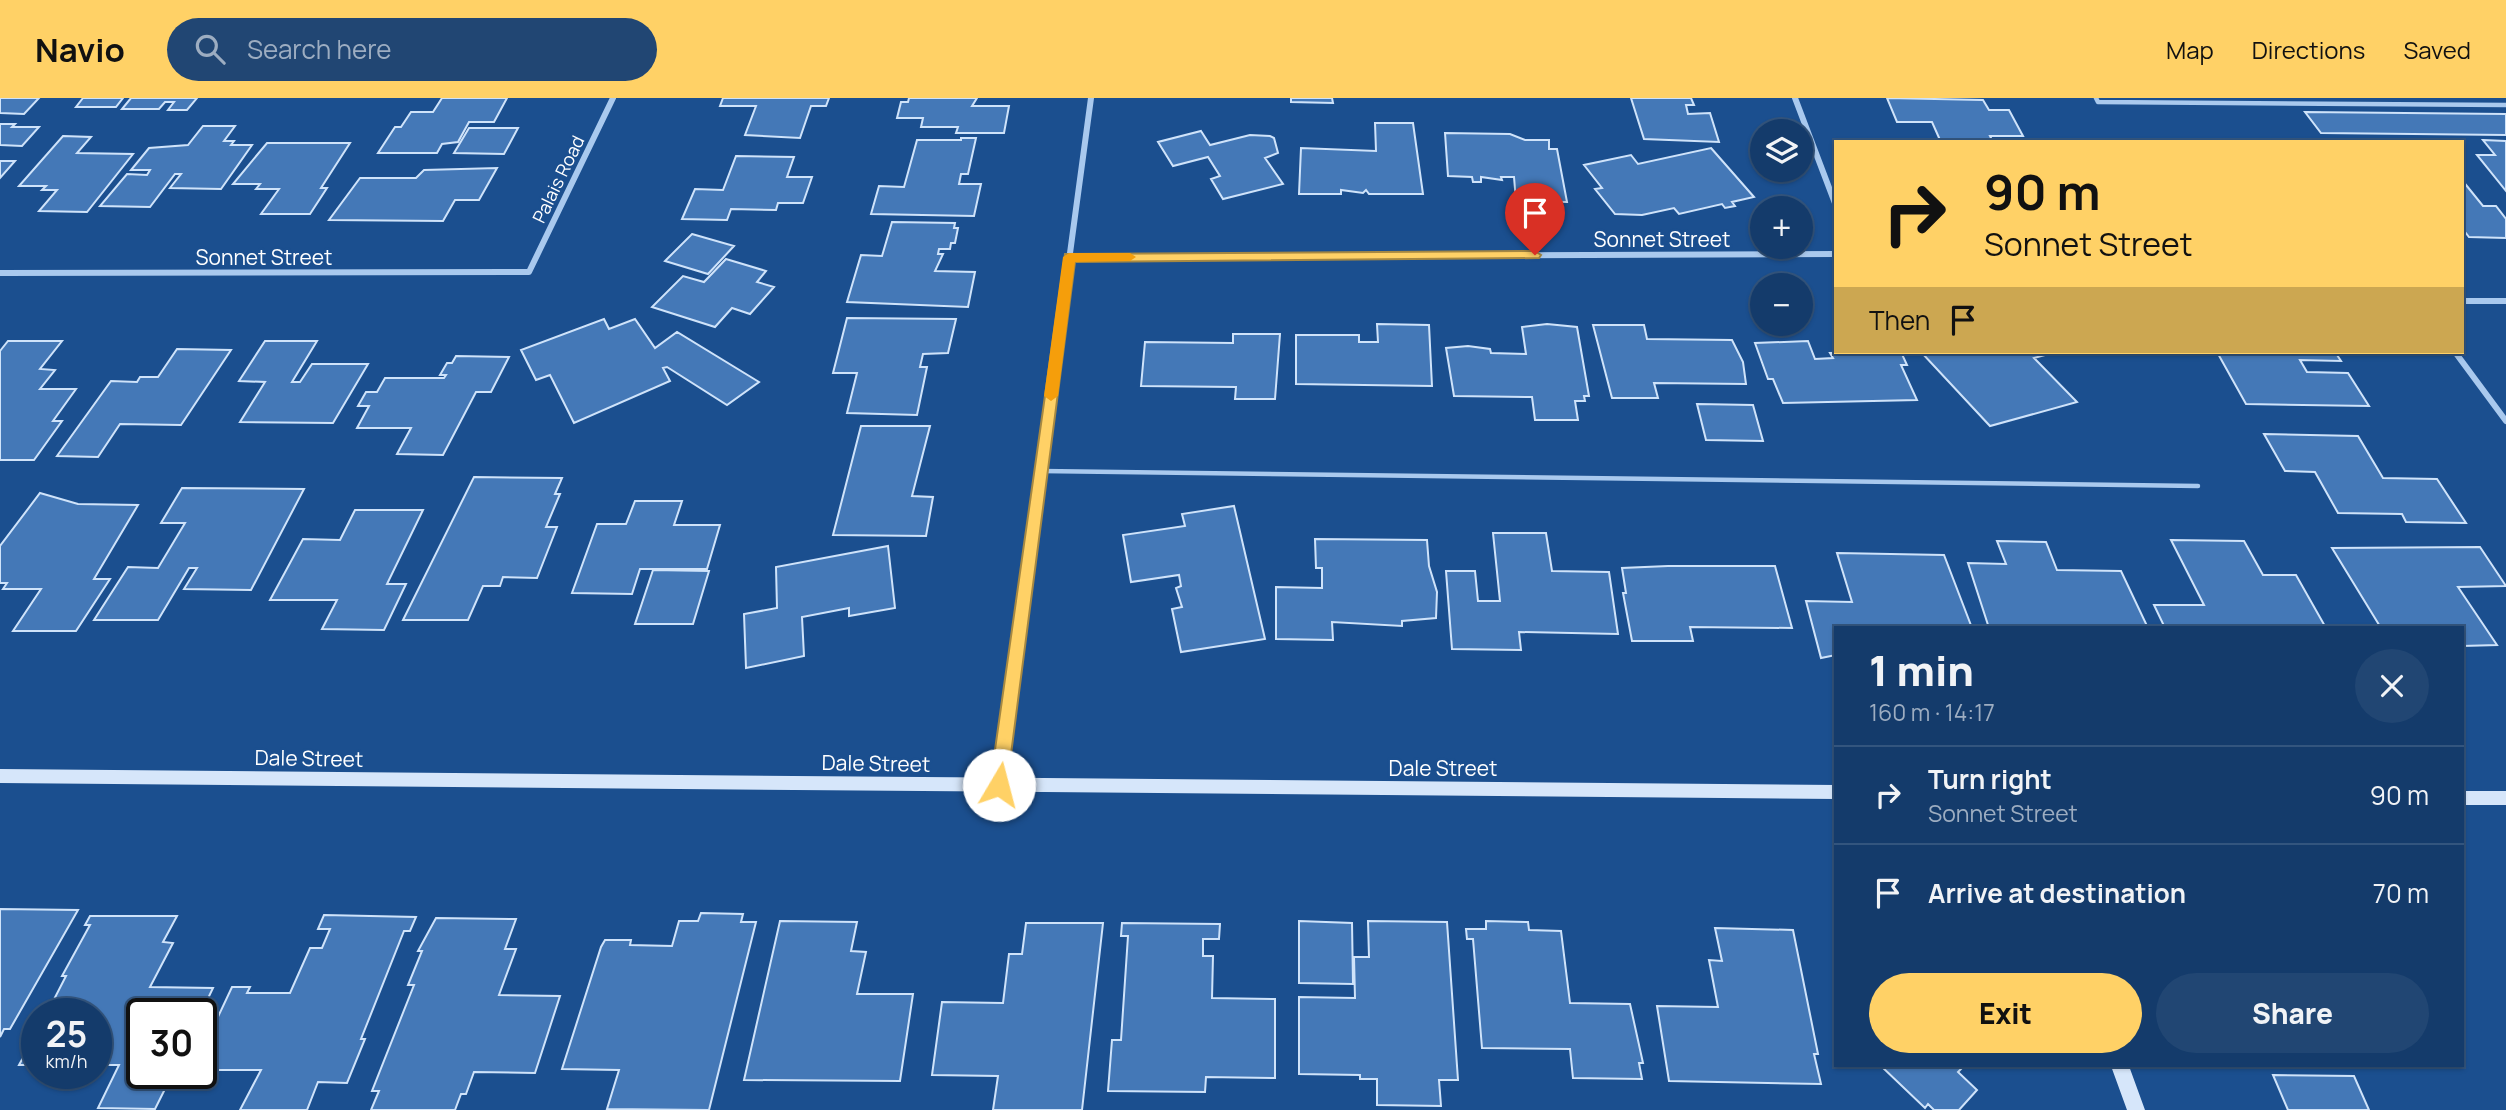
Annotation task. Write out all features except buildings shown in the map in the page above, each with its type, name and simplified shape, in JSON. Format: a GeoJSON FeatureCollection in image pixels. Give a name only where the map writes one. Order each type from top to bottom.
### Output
{"type":"FeatureCollection","features":[{"type":"Feature","properties":{"kind":"street","name":"Palais Road"},"geometry":{"type":"LineString","coordinates":[[529,272],[613,98]]}},
{"type":"Feature","properties":{"kind":"street"},"geometry":{"type":"LineString","coordinates":[[999,785],[1091,98]]}},
{"type":"Feature","properties":{"kind":"street"},"geometry":{"type":"LineString","coordinates":[[1795,98],[1834,201]]}},
{"type":"Feature","properties":{"kind":"street","name":"Sonnet Street"},"geometry":{"type":"LineString","coordinates":[[1069,257],[1834,254]]}},
{"type":"Feature","properties":{"kind":"street","name":"Sonnet Street"},"geometry":{"type":"LineString","coordinates":[[0,273],[529,272]]}},
{"type":"Feature","properties":{"kind":"street"},"geometry":{"type":"LineString","coordinates":[[2464,301],[2506,301]]}},
{"type":"Feature","properties":{"kind":"street"},"geometry":{"type":"LineString","coordinates":[[2456,354],[2506,421]]}},
{"type":"Feature","properties":{"kind":"street","name":"Dale Street"},"geometry":{"type":"LineString","coordinates":[[0,776],[1834,792]]}},
{"type":"Feature","properties":{"kind":"street"},"geometry":{"type":"LineString","coordinates":[[2464,798],[2506,798]]}},
{"type":"Feature","properties":{"kind":"street"},"geometry":{"type":"LineString","coordinates":[[2120,1067],[2136,1110]]}},
{"type":"Feature","properties":{"kind":"lane"},"geometry":{"type":"LineString","coordinates":[[2096,98],[2098,102],[2506,105]]}},
{"type":"Feature","properties":{"kind":"lane"},"geometry":{"type":"LineString","coordinates":[[1041,471],[2198,486]]}},
{"type":"Feature","properties":{"kind":"slow traffic"},"geometry":{"type":"LineString","coordinates":[[1051,396],[1069,257],[1130,257]]}},
{"type":"Feature","properties":{"kind":"route"},"geometry":{"type":"LineString","coordinates":[[999,785],[1069,257],[1535,255]]}}]}
